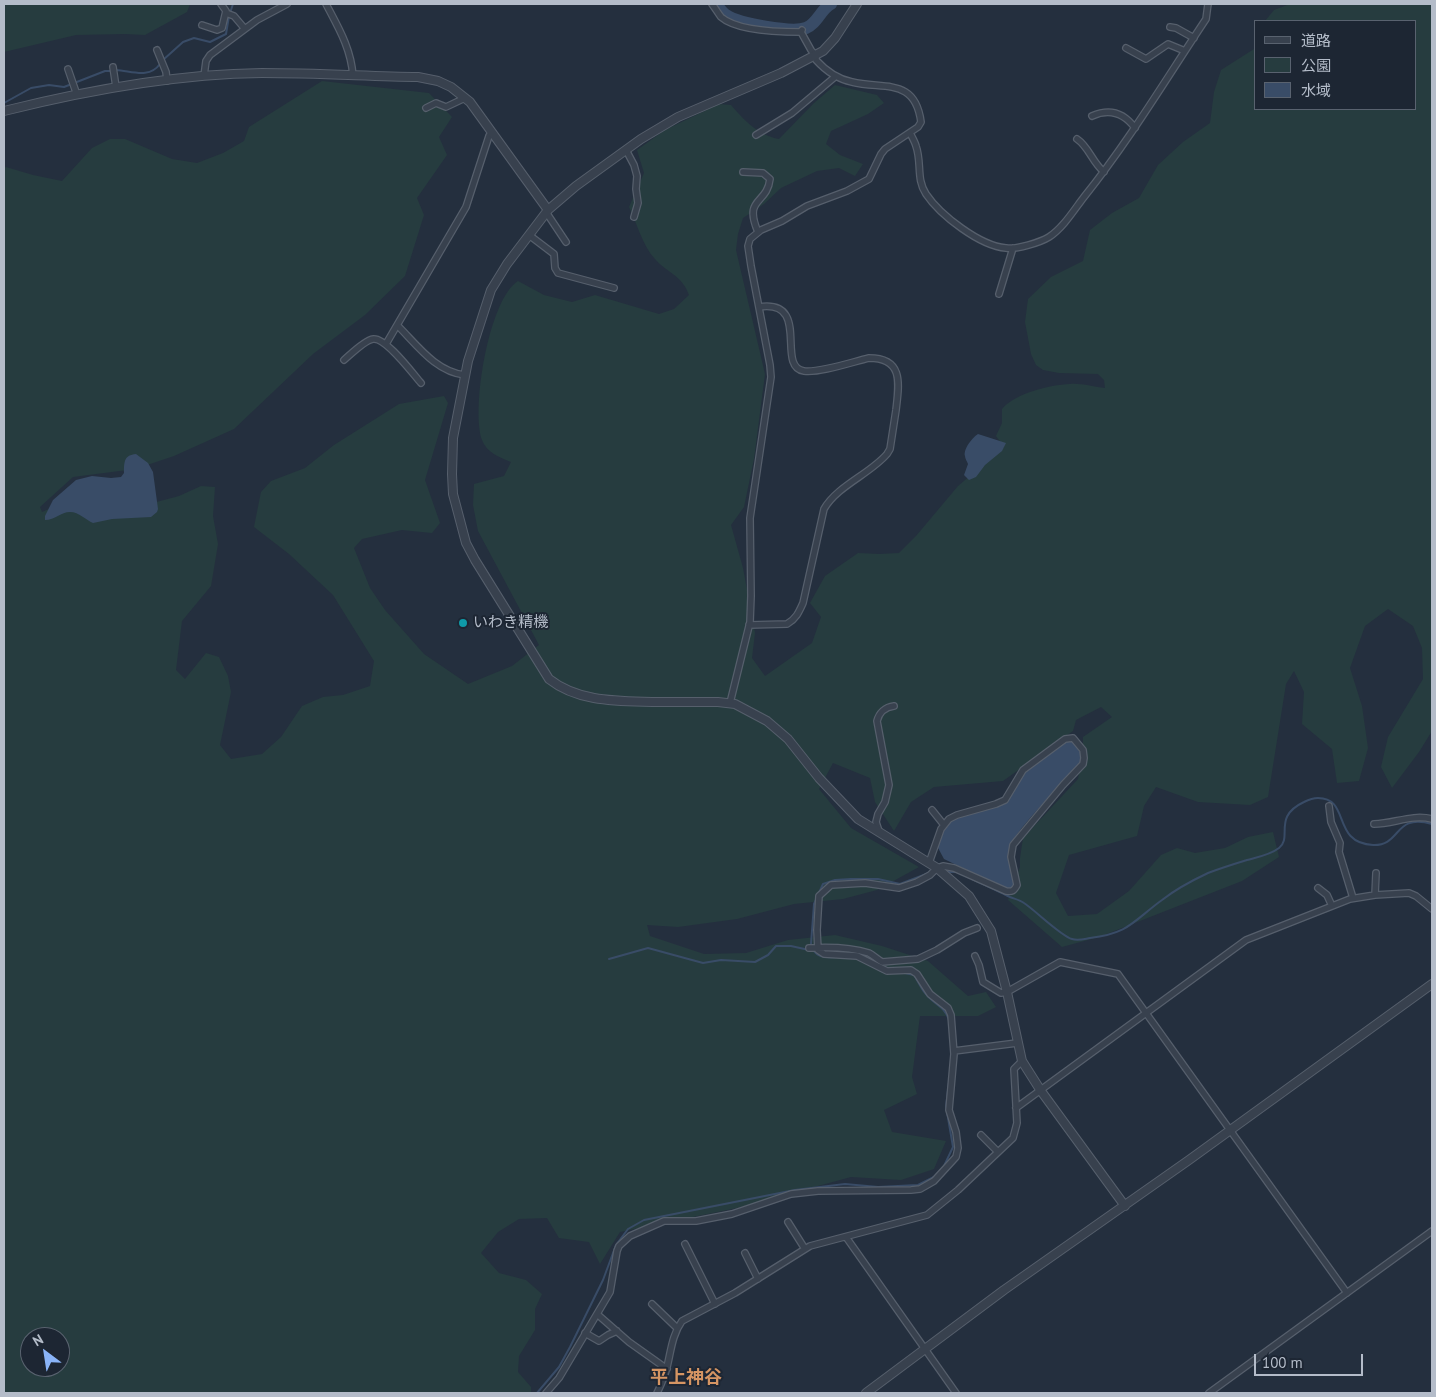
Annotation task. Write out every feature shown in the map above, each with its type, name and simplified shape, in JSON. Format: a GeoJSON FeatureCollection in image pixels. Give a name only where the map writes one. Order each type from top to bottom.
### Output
{"type":"FeatureCollection","features":[{"type":"Feature","properties":{"kind":"street"},"geometry":{"type":"LineString","coordinates":[[202,25],[220,30],[224,26],[226,13],[220,4]]}},
{"type":"Feature","properties":{"kind":"street"},"geometry":{"type":"LineString","coordinates":[[204,76],[206,61],[210,55],[261,18],[287,4]]}},
{"type":"Feature","properties":{"kind":"street"},"geometry":{"type":"LineString","coordinates":[[326,4],[348,48],[353,76]]}},
{"type":"Feature","properties":{"kind":"street"},"geometry":{"type":"LineString","coordinates":[[712,4],[722,17],[744,26],[802,31],[816,56],[816,60],[824,68],[836,76],[858,83],[894,87],[910,95],[919,108],[921,122],[918,127],[885,149],[869,179],[847,191],[807,206],[782,221],[758,232],[750,239],[748,246],[771,377],[750,518],[751,596],[749,625],[730,703]]}},
{"type":"Feature","properties":{"kind":"street"},"geometry":{"type":"LineString","coordinates":[[857,4],[830,45],[816,56],[678,117],[626,150],[576,186],[547,211],[507,264],[491,290],[465,375],[458,405],[452,453],[453,494],[466,543],[475,560],[549,679],[559,687],[570,692],[614,701],[730,703],[759,716],[788,739],[842,804],[858,818],[937,868],[969,896],[991,931],[1022,1061],[1041,1091],[1124,1206]]}},
{"type":"Feature","properties":{"kind":"street"},"geometry":{"type":"LineString","coordinates":[[910,133],[916,146],[920,181],[934,204],[945,215],[972,234],[1004,248],[1013,248],[1044,240],[1051,236],[1066,220],[1104,172],[1135,128],[1206,19],[1208,4]]}},
{"type":"Feature","properties":{"kind":"street"},"geometry":{"type":"LineString","coordinates":[[226,13],[234,16],[245,29]]}},
{"type":"Feature","properties":{"kind":"street"},"geometry":{"type":"LineString","coordinates":[[1170,27],[1176,28],[1194,38]]}},
{"type":"Feature","properties":{"kind":"street"},"geometry":{"type":"LineString","coordinates":[[1126,48],[1146,59],[1168,44],[1185,51]]}},
{"type":"Feature","properties":{"kind":"street"},"geometry":{"type":"LineString","coordinates":[[157,50],[166,72],[167,81]]}},
{"type":"Feature","properties":{"kind":"street"},"geometry":{"type":"LineString","coordinates":[[113,67],[116,87]]}},
{"type":"Feature","properties":{"kind":"street"},"geometry":{"type":"LineString","coordinates":[[68,70],[77,95]]}},
{"type":"Feature","properties":{"kind":"street"},"geometry":{"type":"LineString","coordinates":[[5,108],[116,87],[204,76],[262,73],[418,77],[438,81],[451,87],[477,111],[547,211],[566,242]]}},
{"type":"Feature","properties":{"kind":"street"},"geometry":{"type":"LineString","coordinates":[[756,134],[792,112],[836,76]]}},
{"type":"Feature","properties":{"kind":"street"},"geometry":{"type":"LineString","coordinates":[[426,108],[436,103],[446,107],[465,98]]}},
{"type":"Feature","properties":{"kind":"street"},"geometry":{"type":"LineString","coordinates":[[1092,116],[1102,113],[1122,114],[1135,128]]}},
{"type":"Feature","properties":{"kind":"street"},"geometry":{"type":"LineString","coordinates":[[386,344],[466,207],[489,136],[492,132]]}},
{"type":"Feature","properties":{"kind":"street"},"geometry":{"type":"LineString","coordinates":[[1077,139],[1084,144],[1096,166],[1104,172]]}},
{"type":"Feature","properties":{"kind":"street"},"geometry":{"type":"LineString","coordinates":[[626,150],[634,165],[637,176],[638,203],[634,217]]}},
{"type":"Feature","properties":{"kind":"street"},"geometry":{"type":"LineString","coordinates":[[743,172],[763,173],[770,180],[770,185],[753,208],[753,219],[758,232]]}},
{"type":"Feature","properties":{"kind":"street"},"geometry":{"type":"LineString","coordinates":[[529,235],[554,254],[556,271],[558,273],[614,288]]}},
{"type":"Feature","properties":{"kind":"street"},"geometry":{"type":"LineString","coordinates":[[999,294],[1013,248]]}},
{"type":"Feature","properties":{"kind":"street"},"geometry":{"type":"LineString","coordinates":[[749,625],[787,624],[798,614],[824,509],[836,495],[887,454],[890,449],[899,386],[898,374],[889,362],[876,358],[818,370],[800,370],[793,360],[788,323],[784,311],[777,307],[759,308]]}},
{"type":"Feature","properties":{"kind":"street"},"geometry":{"type":"LineString","coordinates":[[398,326],[435,362],[452,373],[465,375]]}},
{"type":"Feature","properties":{"kind":"street"},"geometry":{"type":"LineString","coordinates":[[344,360],[372,338],[377,339],[386,344],[421,383]]}},
{"type":"Feature","properties":{"kind":"street"},"geometry":{"type":"LineString","coordinates":[[879,831],[876,822],[885,802],[889,785],[878,721],[879,715],[883,711],[889,706],[894,706]]}},
{"type":"Feature","properties":{"kind":"street"},"geometry":{"type":"LineString","coordinates":[[550,1392],[610,1292],[614,1275],[615,1256],[619,1246],[630,1236],[664,1220],[696,1221],[726,1215],[791,1194],[818,1191],[920,1189],[934,1181],[956,1158],[958,1148],[956,1132],[949,1110],[954,1051],[952,1022],[948,1008],[930,994],[917,974],[911,970],[887,971],[858,956],[824,954],[818,950],[819,896],[826,888],[836,884],[866,883],[899,888],[930,875],[937,868],[943,866],[954,868],[1006,891],[1011,892],[1015,890],[1018,885],[1011,856],[1013,844],[1083,764],[1083,750],[1073,738],[1066,739],[1023,770],[1004,800],[949,819],[940,829],[929,863]]}},
{"type":"Feature","properties":{"kind":"street"},"geometry":{"type":"LineString","coordinates":[[1329,806],[1332,822],[1340,843],[1339,852],[1353,898]]}},
{"type":"Feature","properties":{"kind":"street"},"geometry":{"type":"LineString","coordinates":[[932,810],[944,825]]}},
{"type":"Feature","properties":{"kind":"street"},"geometry":{"type":"LineString","coordinates":[[1374,824],[1386,824],[1410,817],[1432,819]]}},
{"type":"Feature","properties":{"kind":"street"},"geometry":{"type":"LineString","coordinates":[[1375,895],[1376,873]]}},
{"type":"Feature","properties":{"kind":"street"},"geometry":{"type":"LineString","coordinates":[[1318,888],[1327,895],[1332,906]]}},
{"type":"Feature","properties":{"kind":"street"},"geometry":{"type":"LineString","coordinates":[[1016,1108],[1246,940],[1353,898],[1409,893],[1416,896],[1432,909]]}},
{"type":"Feature","properties":{"kind":"street"},"geometry":{"type":"LineString","coordinates":[[809,948],[855,950],[872,954],[882,962],[901,959],[914,960],[937,950],[964,933],[977,928]]}},
{"type":"Feature","properties":{"kind":"street"},"geometry":{"type":"LineString","coordinates":[[975,956],[983,982],[1001,994],[1055,963],[1065,962],[1116,972],[1348,1293]]}},
{"type":"Feature","properties":{"kind":"street"},"geometry":{"type":"LineString","coordinates":[[866,1393],[1004,1290],[1432,984]]}},
{"type":"Feature","properties":{"kind":"street"},"geometry":{"type":"LineString","coordinates":[[954,1051],[1017,1043]]}},
{"type":"Feature","properties":{"kind":"street"},"geometry":{"type":"LineString","coordinates":[[657,1393],[667,1369],[672,1341],[682,1321],[758,1279],[810,1246],[927,1214],[958,1190],[1012,1138],[1016,1130],[1014,1069],[1022,1061]]}},
{"type":"Feature","properties":{"kind":"street"},"geometry":{"type":"LineString","coordinates":[[981,1135],[998,1152]]}},
{"type":"Feature","properties":{"kind":"street"},"geometry":{"type":"LineString","coordinates":[[788,1222],[805,1249]]}},
{"type":"Feature","properties":{"kind":"street"},"geometry":{"type":"LineString","coordinates":[[1209,1393],[1432,1231]]}},
{"type":"Feature","properties":{"kind":"street"},"geometry":{"type":"LineString","coordinates":[[846,1237],[956,1393]]}},
{"type":"Feature","properties":{"kind":"street"},"geometry":{"type":"LineString","coordinates":[[685,1244],[715,1304]]}},
{"type":"Feature","properties":{"kind":"street"},"geometry":{"type":"LineString","coordinates":[[745,1252],[758,1279]]}},
{"type":"Feature","properties":{"kind":"street"},"geometry":{"type":"LineString","coordinates":[[652,1304],[677,1328]]}},
{"type":"Feature","properties":{"kind":"street"},"geometry":{"type":"LineString","coordinates":[[597,1314],[629,1342],[667,1369]]}},
{"type":"Feature","properties":{"kind":"street"},"geometry":{"type":"LineString","coordinates":[[585,1333],[598,1341],[617,1332]]}},
{"type":"Feature","properties":{"kind":"green space"},"geometry":{"type":"Polygon","coordinates":[[[4,4],[190,4],[187,12],[145,35],[76,35],[4,52],[4,4]]]}},
{"type":"Feature","properties":{"kind":"green space"},"geometry":{"type":"Polygon","coordinates":[[[1290,4],[1432,4],[1432,731],[1392,788],[1381,767],[1388,737],[1423,679],[1422,648],[1413,626],[1388,609],[1365,626],[1350,668],[1362,706],[1368,748],[1359,781],[1337,783],[1332,749],[1302,724],[1304,692],[1294,671],[1286,684],[1268,797],[1250,805],[1198,802],[1156,787],[1144,806],[1137,836],[1069,855],[1056,893],[1068,916],[1097,914],[1129,891],[1161,855],[1177,848],[1195,853],[1225,848],[1248,837],[1273,832],[1279,857],[1242,881],[1099,937],[1062,947],[1008,900],[1020,867],[1023,838],[1078,779],[1083,750],[1083,737],[1112,717],[1101,707],[1076,720],[1073,731],[1003,781],[934,787],[911,802],[894,831],[875,802],[870,778],[833,763],[819,789],[851,828],[919,867],[877,890],[843,899],[794,904],[737,919],[678,927],[647,925],[650,936],[704,954],[746,953],[788,940],[835,935],[882,946],[928,961],[968,996],[986,992],[996,1007],[978,1016],[920,1016],[912,1077],[917,1094],[884,1110],[892,1132],[946,1141],[934,1169],[901,1180],[851,1177],[737,1208],[620,1232],[600,1264],[589,1242],[559,1238],[547,1218],[519,1219],[498,1232],[481,1253],[499,1273],[526,1280],[542,1294],[535,1309],[535,1330],[519,1356],[518,1372],[531,1387],[531,1393],[4,1393],[4,168],[62,181],[92,148],[110,139],[125,139],[172,159],[197,163],[223,153],[244,141],[249,127],[322,81],[429,93],[452,117],[439,137],[447,155],[417,198],[424,215],[405,276],[365,315],[313,354],[234,429],[174,456],[135,469],[73,477],[40,507],[42,512],[56,506],[145,505],[179,496],[201,486],[215,487],[213,516],[218,544],[211,586],[182,621],[176,670],[185,679],[206,653],[219,657],[228,676],[231,692],[220,745],[231,759],[262,754],[281,737],[302,706],[323,697],[343,695],[370,686],[374,661],[333,595],[289,554],[254,527],[261,492],[271,481],[305,468],[334,445],[399,404],[444,396],[448,403],[425,480],[440,523],[432,533],[402,530],[362,539],[354,548],[370,588],[385,610],[424,654],[468,684],[512,666],[539,645],[478,531],[473,505],[474,484],[504,476],[511,462],[490,451],[482,440],[479,425],[479,404],[485,355],[499,309],[508,292],[518,281],[544,295],[572,302],[595,295],[659,314],[674,309],[689,295],[682,283],[650,253],[629,207],[644,173],[637,150],[665,130],[719,104],[731,105],[758,131],[779,139],[814,103],[835,85],[877,95],[884,103],[868,114],[831,131],[826,144],[840,155],[863,164],[855,176],[839,168],[817,171],[781,188],[764,204],[743,218],[738,234],[736,250],[765,374],[754,459],[744,507],[731,525],[743,568],[755,633],[752,658],[765,676],[812,643],[821,617],[810,603],[825,576],[858,553],[899,553],[916,536],[958,486],[1004,447],[996,436],[1002,423],[1002,409],[1008,403],[1024,394],[1052,386],[1074,384],[1105,388],[1104,380],[1098,374],[1059,373],[1043,370],[1036,365],[1031,354],[1025,322],[1028,299],[1051,277],[1083,261],[1090,230],[1112,213],[1139,198],[1158,165],[1183,142],[1210,123],[1214,92],[1221,70],[1254,49],[1254,110],[1416,110],[1416,20],[1266,20],[1274,10],[1290,4]]]}},
{"type":"Feature","properties":{"kind":"water"},"geometry":{"type":"Polygon","coordinates":[[[978,434],[1006,443],[1002,451],[985,465],[976,477],[969,480],[964,475],[968,464],[965,458],[965,450],[978,434]]]}},
{"type":"Feature","properties":{"kind":"water"},"geometry":{"type":"Polygon","coordinates":[[[136,454],[148,463],[153,472],[158,509],[151,517],[112,519],[93,523],[70,512],[45,520],[53,500],[76,480],[92,476],[121,477],[124,473],[127,458],[136,454]]]}},
{"type":"Feature","properties":{"kind":"water"},"geometry":{"type":"Polygon","coordinates":[[[1067,741],[1072,741],[1080,752],[1081,762],[1029,819],[1012,842],[1009,850],[1009,859],[1015,885],[1011,889],[1006,889],[944,859],[937,846],[943,830],[951,821],[958,817],[997,807],[1006,802],[1025,772],[1067,741]]]}},
{"type":"Feature","properties":{"kind":"waterway"},"geometry":{"type":"LineString","coordinates":[[163,60],[183,42],[194,38],[210,42],[226,34],[233,4]]}},
{"type":"Feature","properties":{"kind":"waterway"},"geometry":{"type":"LineString","coordinates":[[716,4],[725,14],[742,22],[789,29],[810,26],[824,9],[831,4]]}},
{"type":"Feature","properties":{"kind":"waterway"},"geometry":{"type":"LineString","coordinates":[[116,70],[145,73],[156,69],[160,64]]}},
{"type":"Feature","properties":{"kind":"waterway"},"geometry":{"type":"LineString","coordinates":[[4,103],[31,88],[49,85],[64,87],[105,71],[111,71]]}},
{"type":"Feature","properties":{"kind":"waterway"},"geometry":{"type":"LineString","coordinates":[[972,879],[1022,902],[1067,937],[1081,940],[1103,936],[1123,929],[1184,885],[1213,871],[1264,856],[1279,848],[1283,843],[1286,820],[1289,814],[1294,808],[1311,799],[1328,800],[1335,805],[1351,837],[1360,842],[1373,845],[1389,841],[1404,826],[1410,823],[1432,824]]}},
{"type":"Feature","properties":{"kind":"waterway"},"geometry":{"type":"LineString","coordinates":[[947,872],[957,872]]}},
{"type":"Feature","properties":{"kind":"waterway"},"geometry":{"type":"LineString","coordinates":[[836,957],[820,956],[814,952],[811,944],[814,904],[823,884],[835,880],[851,879],[878,879],[900,884],[929,873]]}},
{"type":"Feature","properties":{"kind":"waterway"},"geometry":{"type":"LineString","coordinates":[[609,959],[648,948],[703,963],[721,960],[755,962],[768,955],[776,946],[791,946],[809,950]]}},
{"type":"Feature","properties":{"kind":"waterway"},"geometry":{"type":"LineString","coordinates":[[874,967],[883,972]]}},
{"type":"Feature","properties":{"kind":"waterway"},"geometry":{"type":"LineString","coordinates":[[905,973],[914,975],[928,997],[945,1011],[949,1020]]}},
{"type":"Feature","properties":{"kind":"waterway"},"geometry":{"type":"LineString","coordinates":[[951,1044],[951,1062]]}},
{"type":"Feature","properties":{"kind":"waterway"},"geometry":{"type":"LineString","coordinates":[[944,1166],[953,1147],[946,1106],[949,1082]]}},
{"type":"Feature","properties":{"kind":"waterway"},"geometry":{"type":"LineString","coordinates":[[537,1393],[559,1367],[570,1347],[603,1280],[616,1245],[628,1229],[644,1220],[795,1190],[845,1184],[878,1187],[918,1185],[936,1176]]}},
{"type":"Feature","properties":{"kind":"place","name":"いわき精機"},"geometry":{"type":"Point","coordinates":[463,623]}},
{"type":"Feature","properties":{"kind":"district","name":"平上神谷"},"geometry":{"type":"Point","coordinates":[686,1378]}}]}
